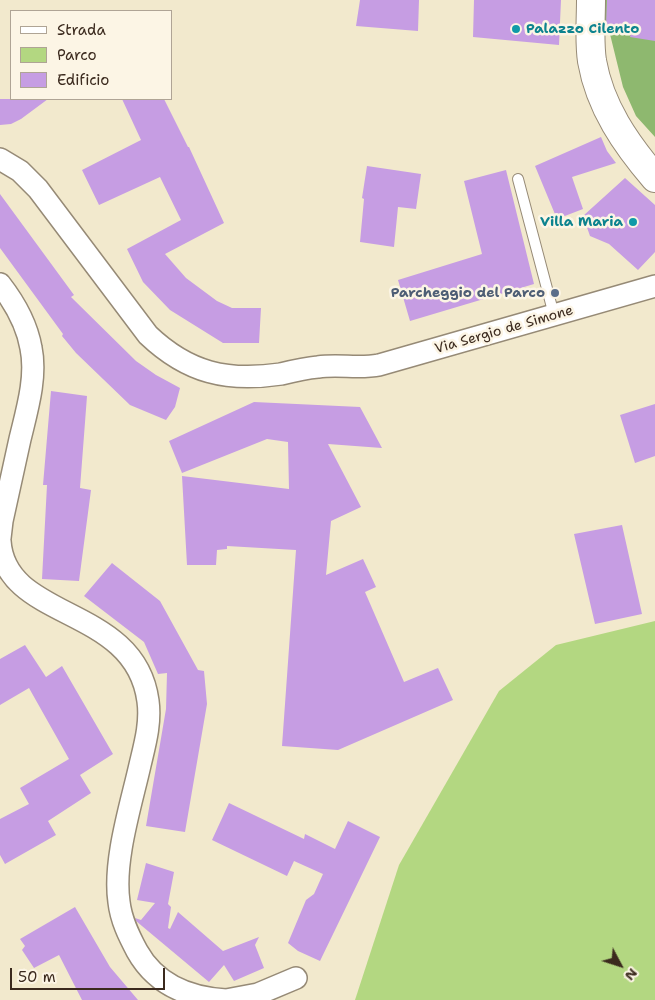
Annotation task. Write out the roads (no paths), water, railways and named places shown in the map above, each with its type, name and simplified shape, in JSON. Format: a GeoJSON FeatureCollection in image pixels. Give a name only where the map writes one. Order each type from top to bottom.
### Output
{"type":"FeatureCollection","features":[{"type":"Feature","properties":{"kind":"street"},"geometry":{"type":"LineString","coordinates":[[591,0],[592,61],[601,95],[617,126],[655,178]]}},
{"type":"Feature","properties":{"kind":"street","name":"Via Sergio de Simone"},"geometry":{"type":"LineString","coordinates":[[0,159],[20,171],[38,189],[136,321],[153,340],[174,357],[208,373],[239,377],[280,374],[317,367],[372,366],[388,363],[655,286]]}},
{"type":"Feature","properties":{"kind":"street"},"geometry":{"type":"LineString","coordinates":[[0,284],[9,296],[24,324],[31,347],[33,363],[28,402],[2,521],[0,540],[3,558],[8,570],[24,588],[107,634],[126,653],[140,676],[148,701],[146,738],[120,861],[118,894],[123,920],[130,937],[144,962],[166,983],[192,995],[204,998],[226,1000],[258,994],[296,978]]}},
{"type":"Feature","properties":{"kind":"lane"},"geometry":{"type":"LineString","coordinates":[[518,179],[554,315]]}},
{"type":"Feature","properties":{"kind":"place","name":"Palazzo Cilento"},"geometry":{"type":"Point","coordinates":[516,29]}},
{"type":"Feature","properties":{"kind":"place","name":"Villa Maria"},"geometry":{"type":"Point","coordinates":[633,222]}},
{"type":"Feature","properties":{"kind":"place","name":"Parcheggio del Parco"},"geometry":{"type":"Point","coordinates":[555,293]}}]}
